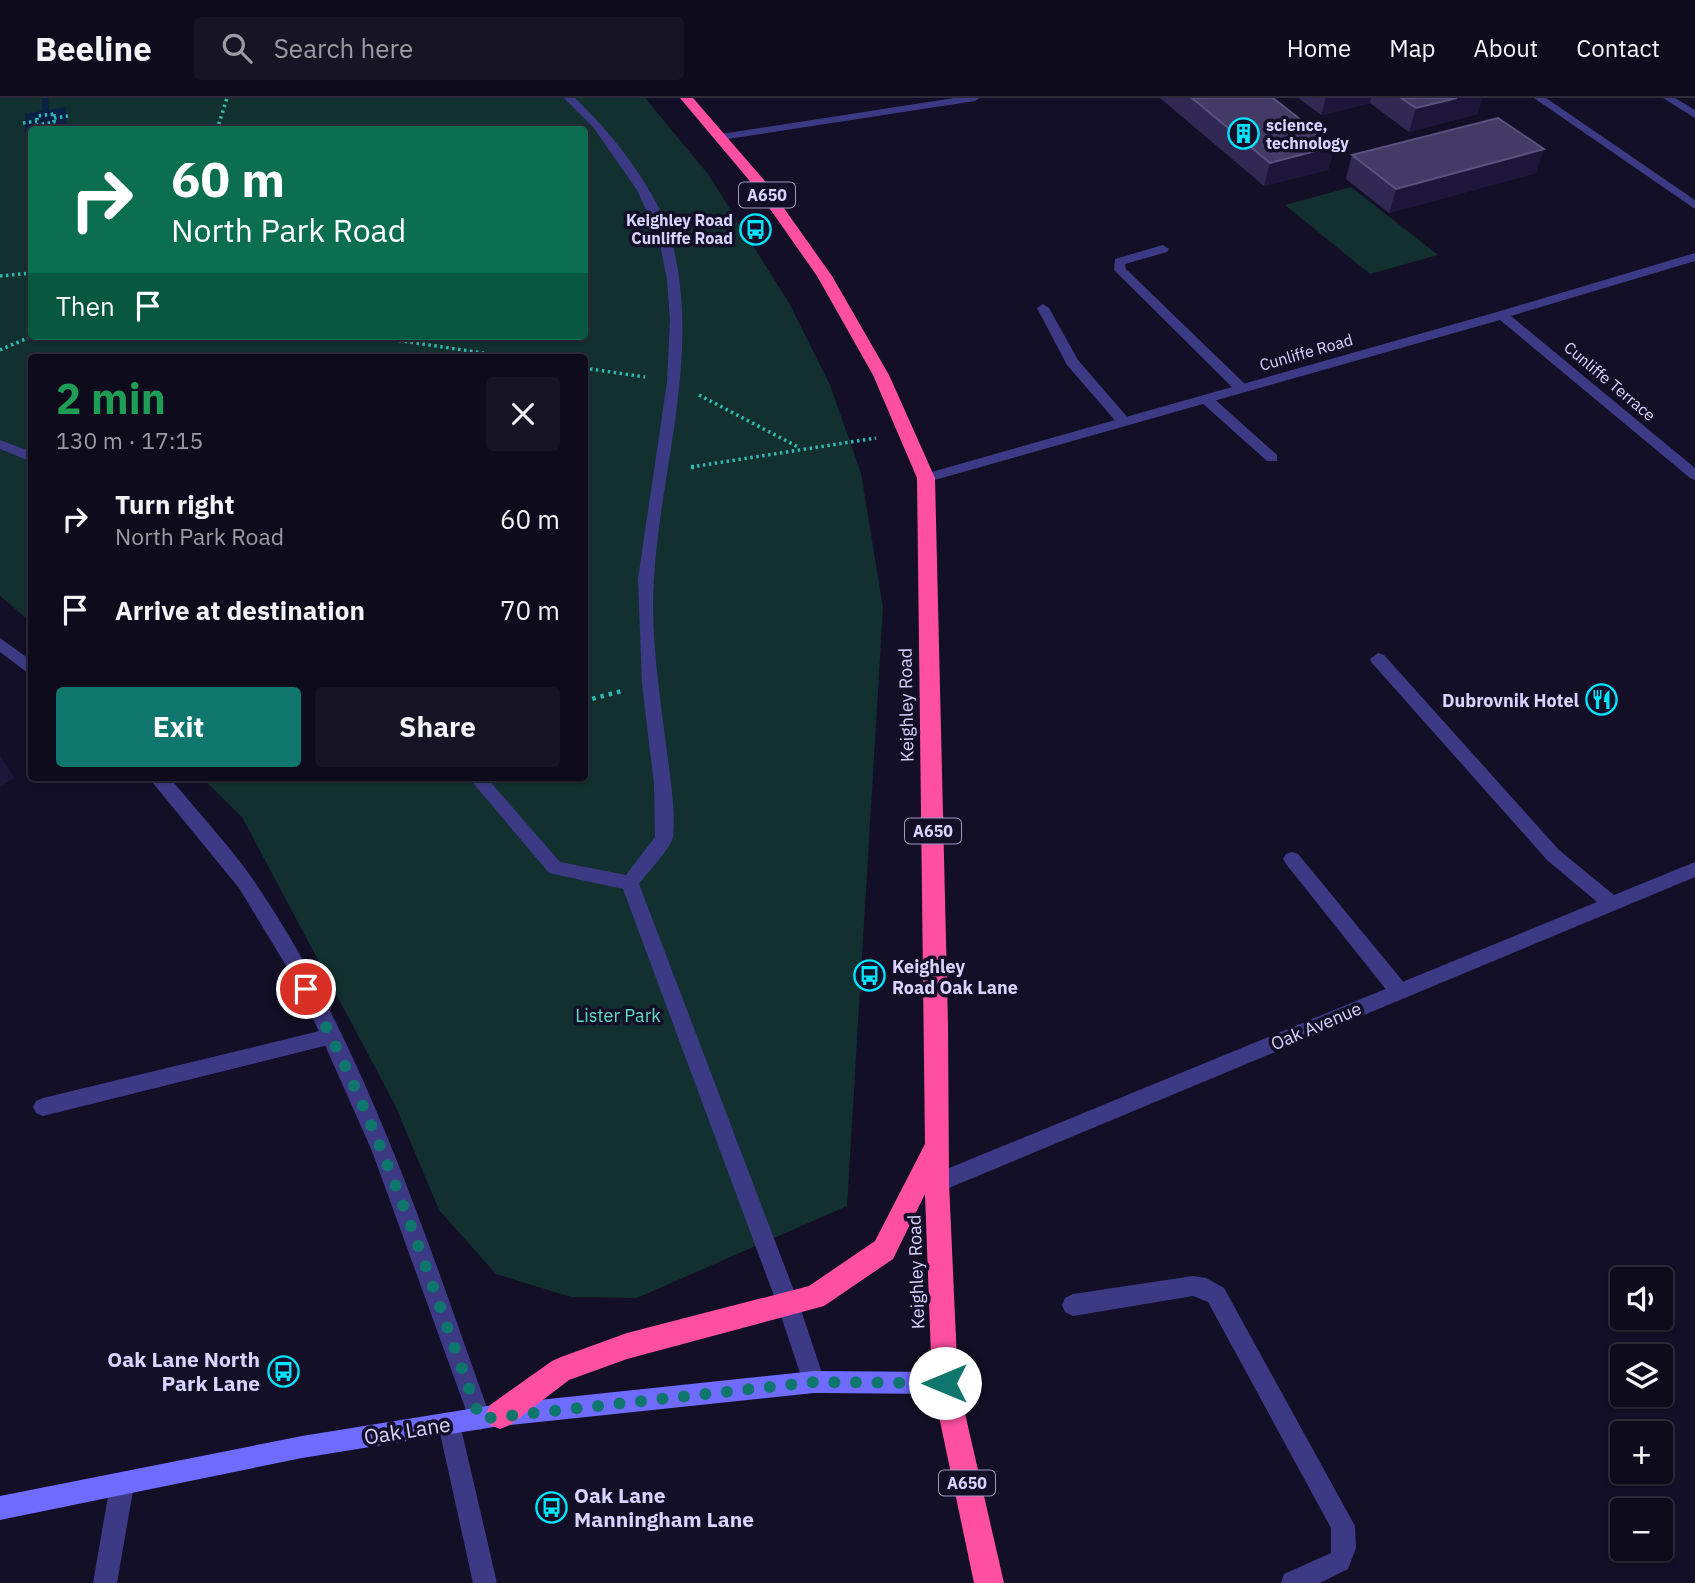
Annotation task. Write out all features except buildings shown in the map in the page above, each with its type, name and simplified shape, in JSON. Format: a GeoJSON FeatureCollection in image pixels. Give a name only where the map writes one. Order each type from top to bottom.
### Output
{"type":"FeatureCollection","features":[{"type":"Feature","properties":{"kind":"highway","name":"Keighley Road"},"geometry":{"type":"LineString","coordinates":[[686,98],[773,202],[838,298],[883,377],[910,433],[926,478],[937,1183],[945,1383]]}},
{"type":"Feature","properties":{"kind":"highway"},"geometry":{"type":"LineString","coordinates":[[490,1417],[561,1370],[627,1346],[815,1297],[884,1250],[937,1145]]}},
{"type":"Feature","properties":{"kind":"highway","name":"A650"},"geometry":{"type":"LineString","coordinates":[[945,1383],[989,1583]]}},
{"type":"Feature","properties":{"kind":"street"},"geometry":{"type":"LineString","coordinates":[[569,98],[597,125],[643,190],[665,239],[673,280],[676,320],[674,382],[646,579],[650,684],[662,784],[664,838],[630,883]]}},
{"type":"Feature","properties":{"kind":"street"},"geometry":{"type":"LineString","coordinates":[[878,98],[890,113]]}},
{"type":"Feature","properties":{"kind":"street"},"geometry":{"type":"LineString","coordinates":[[720,137],[975,98]]}},
{"type":"Feature","properties":{"kind":"street"},"geometry":{"type":"LineString","coordinates":[[1539,98],[1695,205]]}},
{"type":"Feature","properties":{"kind":"street"},"geometry":{"type":"LineString","coordinates":[[1668,98],[1695,115]]}},
{"type":"Feature","properties":{"kind":"street"},"geometry":{"type":"LineString","coordinates":[[1163,249],[1118,262],[1120,270],[1242,388]]}},
{"type":"Feature","properties":{"kind":"street","name":"Cunliffe Road"},"geometry":{"type":"LineString","coordinates":[[926,478],[1502,315],[1695,257]]}},
{"type":"Feature","properties":{"kind":"street"},"geometry":{"type":"LineString","coordinates":[[1042,308],[1072,362],[1124,422]]}},
{"type":"Feature","properties":{"kind":"street","name":"Cunliffe Terrace"},"geometry":{"type":"LineString","coordinates":[[1502,315],[1695,475]]}},
{"type":"Feature","properties":{"kind":"street"},"geometry":{"type":"LineString","coordinates":[[1206,399],[1272,458]]}},
{"type":"Feature","properties":{"kind":"street"},"geometry":{"type":"LineString","coordinates":[[0,444],[28,456]]}},
{"type":"Feature","properties":{"kind":"street"},"geometry":{"type":"LineString","coordinates":[[0,644],[28,667]]}},
{"type":"Feature","properties":{"kind":"street"},"geometry":{"type":"LineString","coordinates":[[1378,659],[1553,856],[1612,904]]}},
{"type":"Feature","properties":{"kind":"street"},"geometry":{"type":"LineString","coordinates":[[160,781],[254,895],[332,1036],[388,1162],[490,1417]]}},
{"type":"Feature","properties":{"kind":"street"},"geometry":{"type":"LineString","coordinates":[[479,781],[555,868],[630,883]]}},
{"type":"Feature","properties":{"kind":"street"},"geometry":{"type":"LineString","coordinates":[[1292,859],[1399,991]]}},
{"type":"Feature","properties":{"kind":"street","name":"Oak Avenue"},"geometry":{"type":"LineString","coordinates":[[937,1183],[1695,869]]}},
{"type":"Feature","properties":{"kind":"street"},"geometry":{"type":"LineString","coordinates":[[630,883],[788,1304],[814,1382]]}},
{"type":"Feature","properties":{"kind":"street"},"geometry":{"type":"LineString","coordinates":[[43,1107],[332,1036]]}},
{"type":"Feature","properties":{"kind":"street"},"geometry":{"type":"LineString","coordinates":[[1073,1305],[1193,1286],[1206,1288],[1216,1296],[1343,1526],[1344,1548],[1340,1561],[1293,1583]]}},
{"type":"Feature","properties":{"kind":"street","name":"Oak Lane"},"geometry":{"type":"LineString","coordinates":[[0,1508],[302,1447],[490,1417],[814,1382],[945,1383]]}},
{"type":"Feature","properties":{"kind":"street"},"geometry":{"type":"LineString","coordinates":[[449,1424],[485,1583]]}},
{"type":"Feature","properties":{"kind":"street"},"geometry":{"type":"LineString","coordinates":[[106,1583],[122,1485]]}},
{"type":"Feature","properties":{"kind":"path"},"geometry":{"type":"LineString","coordinates":[[218,126],[227,98]]}},
{"type":"Feature","properties":{"kind":"path"},"geometry":{"type":"LineString","coordinates":[[24,123],[46,115],[54,114],[56,118]]}},
{"type":"Feature","properties":{"kind":"path"},"geometry":{"type":"LineString","coordinates":[[35,121],[37,125],[67,116]]}},
{"type":"Feature","properties":{"kind":"path"},"geometry":{"type":"LineString","coordinates":[[0,276],[28,273]]}},
{"type":"Feature","properties":{"kind":"path"},"geometry":{"type":"LineString","coordinates":[[0,351],[28,338]]}},
{"type":"Feature","properties":{"kind":"path"},"geometry":{"type":"LineString","coordinates":[[396,340],[490,354]]}},
{"type":"Feature","properties":{"kind":"path"},"geometry":{"type":"LineString","coordinates":[[588,369],[674,382],[801,448]]}},
{"type":"Feature","properties":{"kind":"path"},"geometry":{"type":"LineString","coordinates":[[662,472],[856,441]]}},
{"type":"Feature","properties":{"kind":"path"},"geometry":{"type":"LineString","coordinates":[[588,700],[604,697]]}},
{"type":"Feature","properties":{"kind":"green space","name":"Lister Park"},"geometry":{"type":"Polygon","coordinates":[[[0,98],[645,98],[708,174],[789,303],[830,385],[861,473],[883,608],[847,1206],[637,1298],[571,1297],[496,1274],[439,1210],[395,1105],[242,817],[205,781],[588,781],[588,354],[28,354],[28,619],[0,596],[0,98]]]}},
{"type":"Feature","properties":{"kind":"green space"},"geometry":{"type":"Polygon","coordinates":[[[1351,187],[1438,255],[1370,274],[1285,205],[1351,187]]]}},
{"type":"Feature","properties":{"kind":"water"},"geometry":{"type":"Polygon","coordinates":[[[42,98],[48,98],[49,110],[66,107],[67,125],[28,126],[28,132],[25,132],[25,114],[42,111],[42,98]]]}},
{"type":"Feature","properties":{"kind":"place","name":"science, technology"},"geometry":{"type":"Point","coordinates":[1243,134]}},
{"type":"Feature","properties":{"kind":"place","name":"Keighley Road Cunliffe Road"},"geometry":{"type":"Point","coordinates":[756,229]}},
{"type":"Feature","properties":{"kind":"place","name":"Dubrovnik Hotel"},"geometry":{"type":"Point","coordinates":[1602,700]}},
{"type":"Feature","properties":{"kind":"place","name":"Keighley Road Oak Lane"},"geometry":{"type":"Point","coordinates":[869,976]}},
{"type":"Feature","properties":{"kind":"place","name":"Oak Lane North Park Lane"},"geometry":{"type":"Point","coordinates":[283,1371]}},
{"type":"Feature","properties":{"kind":"place","name":"Oak Lane Manningham Lane"},"geometry":{"type":"Point","coordinates":[551,1507]}},
{"type":"Feature","properties":{"kind":"route"},"geometry":{"type":"LineString","coordinates":[[306,989],[332,1036],[388,1162],[480,1419],[814,1382],[945,1383]]}}]}
